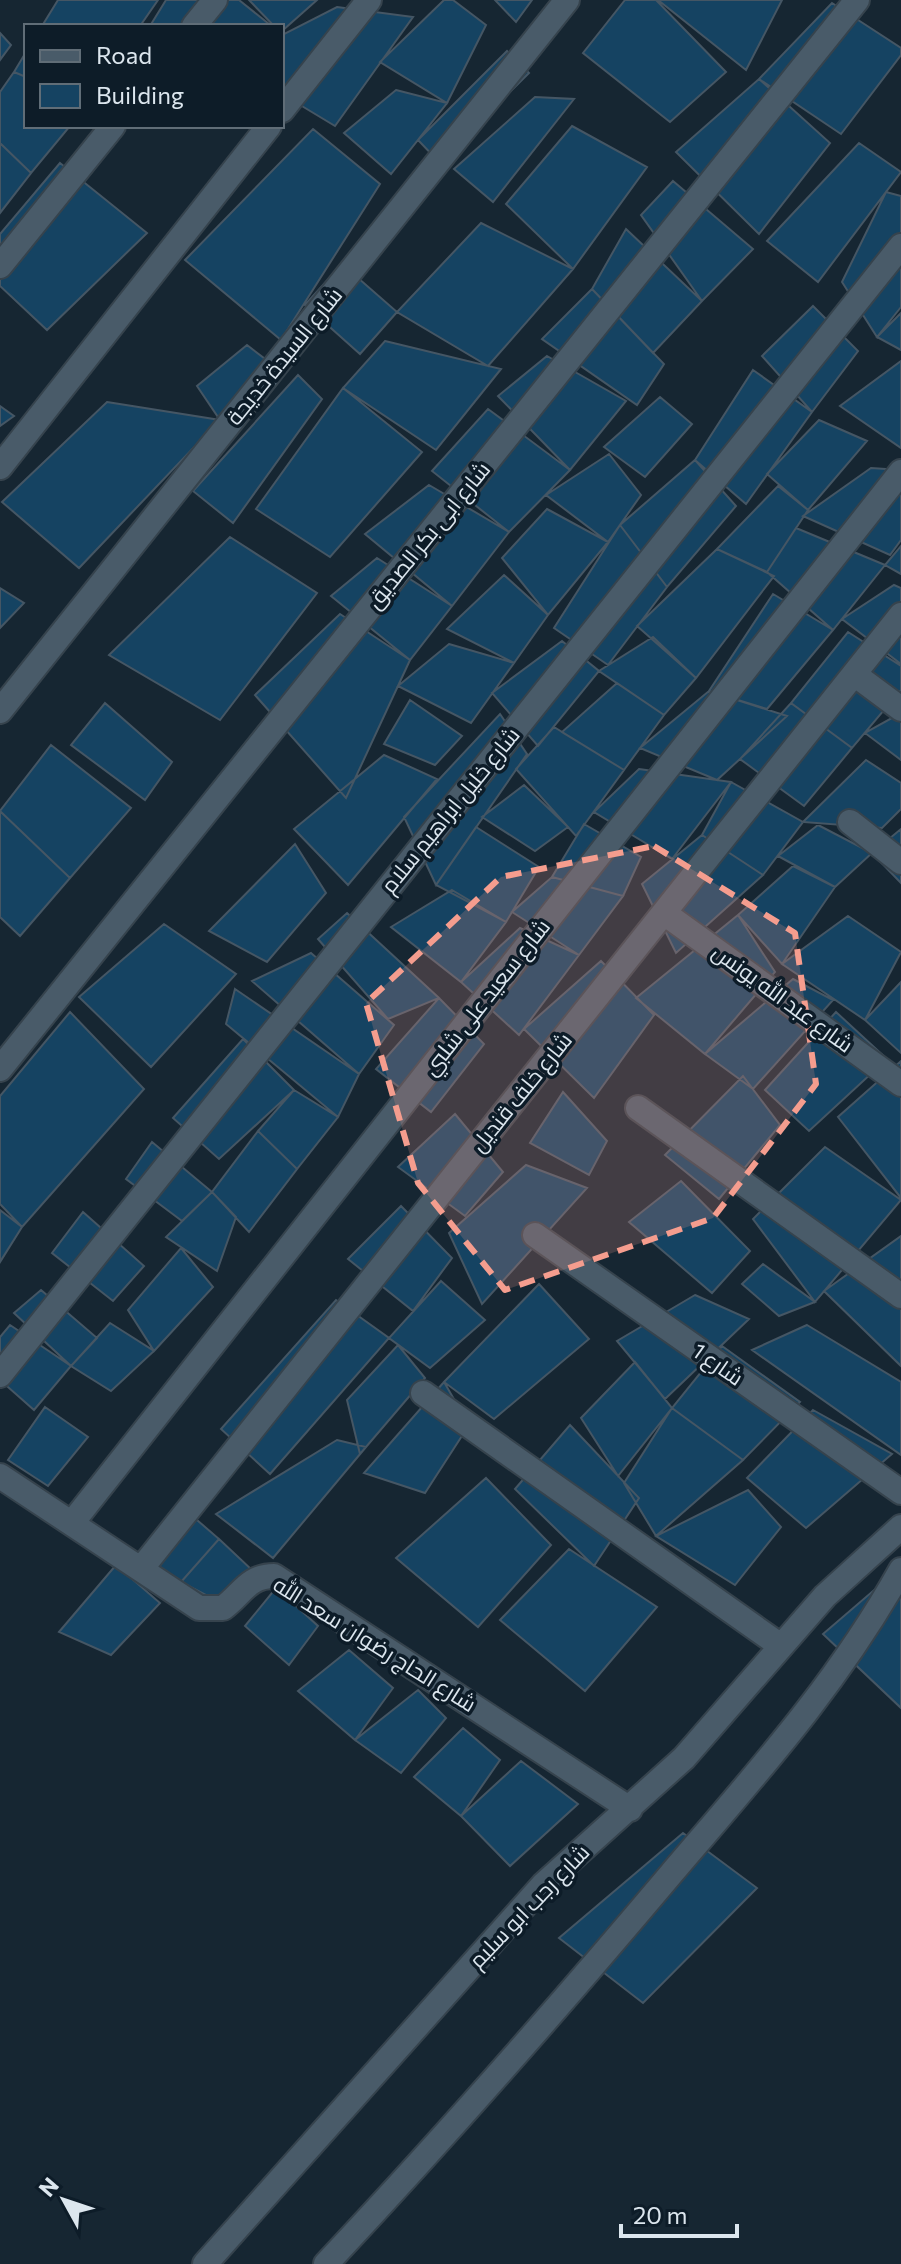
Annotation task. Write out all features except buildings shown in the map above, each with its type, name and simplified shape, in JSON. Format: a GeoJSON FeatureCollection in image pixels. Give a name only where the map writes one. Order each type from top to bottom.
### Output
{"type":"FeatureCollection","features":[{"type":"Feature","properties":{"kind":"street"},"geometry":{"type":"LineString","coordinates":[[196,24],[215,0]]}},
{"type":"Feature","properties":{"kind":"street"},"geometry":{"type":"LineString","coordinates":[[284,107],[369,0]]}},
{"type":"Feature","properties":{"kind":"street","name":"شارع السيدة خديجة"},"geometry":{"type":"LineString","coordinates":[[0,711],[567,0]]}},
{"type":"Feature","properties":{"kind":"street","name":"شارع ابى بكر الصديق"},"geometry":{"type":"LineString","coordinates":[[0,1069],[857,0]]}},
{"type":"Feature","properties":{"kind":"street"},"geometry":{"type":"LineString","coordinates":[[0,266],[111,128]]}},
{"type":"Feature","properties":{"kind":"street"},"geometry":{"type":"LineString","coordinates":[[0,467],[267,128]]}},
{"type":"Feature","properties":{"kind":"street","name":"شارع خليل ابراهيم سلام"},"geometry":{"type":"LineString","coordinates":[[0,1375],[901,246]]}},
{"type":"Feature","properties":{"kind":"street","name":"شارع سعيد على شلبي"},"geometry":{"type":"LineString","coordinates":[[72,1523],[901,472]]}},
{"type":"Feature","properties":{"kind":"street","name":"شارع خلف قنديل"},"geometry":{"type":"LineString","coordinates":[[141,1569],[901,615]]}},
{"type":"Feature","properties":{"kind":"street"},"geometry":{"type":"LineString","coordinates":[[854,674],[901,709]]}},
{"type":"Feature","properties":{"kind":"street"},"geometry":{"type":"LineString","coordinates":[[850,822],[901,862]]}},
{"type":"Feature","properties":{"kind":"street","name":"شارع عبد الله يونس"},"geometry":{"type":"LineString","coordinates":[[664,913],[901,1084]]}},
{"type":"Feature","properties":{"kind":"street"},"geometry":{"type":"LineString","coordinates":[[638,1108],[901,1296]]}},
{"type":"Feature","properties":{"kind":"street","name":"شارع 1"},"geometry":{"type":"LineString","coordinates":[[535,1235],[901,1492]]}},
{"type":"Feature","properties":{"kind":"street"},"geometry":{"type":"LineString","coordinates":[[423,1393],[781,1646]]}},
{"type":"Feature","properties":{"kind":"street","name":"شارع الحاج رضوان سعد الله"},"geometry":{"type":"LineString","coordinates":[[0,1476],[199,1608],[211,1610],[232,1601],[248,1582],[259,1576],[274,1576],[630,1809]]}},
{"type":"Feature","properties":{"kind":"street","name":"شارع رجب ابو سليم"},"geometry":{"type":"LineString","coordinates":[[205,2264],[543,1885],[684,1758],[825,1596],[901,1527]]}},
{"type":"Feature","properties":{"kind":"street"},"geometry":{"type":"LineString","coordinates":[[326,2264],[525,2047],[818,1700],[868,1629],[901,1570]]}},
{"type":"Feature","properties":{"kind":"highlighted area"},"geometry":{"type":"Polygon","coordinates":[[[654,846],[795,933],[816,1084],[713,1218],[505,1290],[418,1183],[366,1003],[501,877],[654,846]]]}}]}
